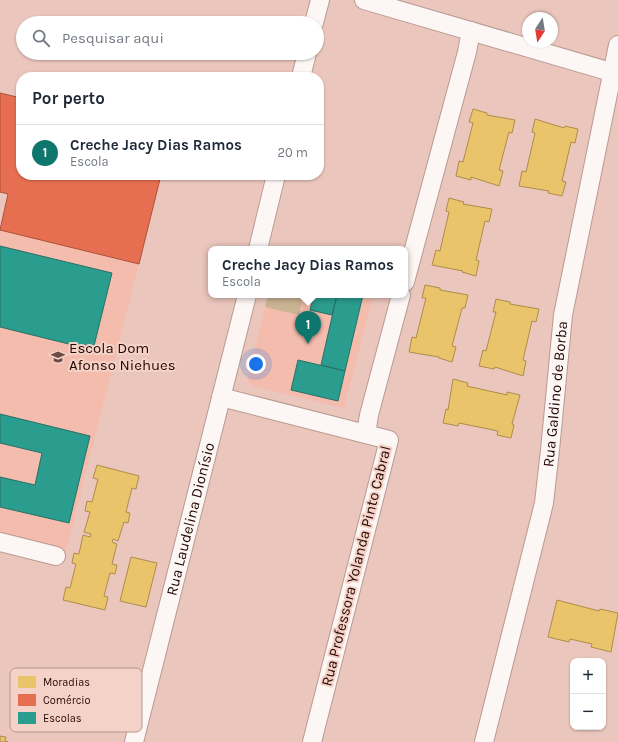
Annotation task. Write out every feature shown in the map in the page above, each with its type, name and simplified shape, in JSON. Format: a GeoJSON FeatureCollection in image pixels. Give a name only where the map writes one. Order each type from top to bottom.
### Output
{"type":"FeatureCollection","features":[{"type":"Feature","properties":{"kind":"street"},"geometry":{"type":"LineString","coordinates":[[316,16],[320,0]]}},
{"type":"Feature","properties":{"kind":"street"},"geometry":{"type":"LineString","coordinates":[[364,0],[615,73]]}},
{"type":"Feature","properties":{"kind":"street"},"geometry":{"type":"LineString","coordinates":[[408,271],[467,52],[471,31]]}},
{"type":"Feature","properties":{"kind":"street","name":"Rua Galdino de Borba"},"geometry":{"type":"LineString","coordinates":[[484,742],[544,503],[562,315],[615,73],[618,45]]}},
{"type":"Feature","properties":{"kind":"street"},"geometry":{"type":"LineString","coordinates":[[302,72],[305,60]]}},
{"type":"Feature","properties":{"kind":"street"},"geometry":{"type":"LineString","coordinates":[[259,246],[275,180]]}},
{"type":"Feature","properties":{"kind":"street","name":"Rua Laudelina Dionísio"},"geometry":{"type":"LineString","coordinates":[[142,710],[246,298]]}},
{"type":"Feature","properties":{"kind":"street"},"geometry":{"type":"LineString","coordinates":[[366,434],[369,416],[401,298]]}},
{"type":"Feature","properties":{"kind":"street","name":"Rua Professora Yolanda Pinto Cabral"},"geometry":{"type":"LineString","coordinates":[[221,398],[389,440],[312,742]]}},
{"type":"Feature","properties":{"kind":"street"},"geometry":{"type":"LineString","coordinates":[[0,542],[56,556]]}},
{"type":"Feature","properties":{"kind":"street","name":"Rua Laudelina Dionísio"},"geometry":{"type":"LineString","coordinates":[[134,742],[137,732]]}},
{"type":"Feature","properties":{"kind":"shaded area","name":"Escola Dom Afonso Niehues"},"geometry":{"type":"Polygon","coordinates":[[[0,230],[139,264],[65,554],[0,538],[0,230]]]}},
{"type":"Feature","properties":{"kind":"shaded area"},"geometry":{"type":"Polygon","coordinates":[[[267,298],[372,298],[344,408],[252,386],[247,380],[267,298]]]}},
{"type":"Feature","properties":{"kind":"shaded area"},"geometry":{"type":"Polygon","coordinates":[[[267,298],[302,298],[299,315],[265,307],[267,298]]]}},
{"type":"Feature","properties":{"kind":"building: Moradias"},"geometry":{"type":"Polygon","coordinates":[[[473,109],[487,113],[487,115],[515,120],[512,133],[509,132],[499,170],[503,171],[499,186],[471,177],[471,180],[456,176],[459,161],[463,162],[473,123],[469,122],[473,109]]]}},
{"type":"Feature","properties":{"kind":"building: Moradias"},"geometry":{"type":"Polygon","coordinates":[[[535,119],[564,128],[565,126],[578,129],[575,143],[571,142],[562,181],[566,182],[562,196],[548,193],[549,191],[519,186],[522,171],[526,172],[535,133],[532,132],[535,119]]]}},
{"type":"Feature","properties":{"kind":"building: Moradias"},"geometry":{"type":"Polygon","coordinates":[[[449,198],[464,202],[463,204],[492,209],[489,222],[485,221],[476,260],[479,261],[476,276],[462,272],[463,271],[432,265],[436,250],[440,251],[449,212],[446,211],[449,198]]]}},
{"type":"Feature","properties":{"kind":"building: Moradias"},"geometry":{"type":"Polygon","coordinates":[[[425,285],[440,288],[440,290],[468,295],[465,308],[462,308],[452,346],[456,347],[452,362],[439,357],[409,352],[412,337],[416,338],[426,298],[422,298],[425,285]]]}},
{"type":"Feature","properties":{"kind":"building: Moradias"},"geometry":{"type":"Polygon","coordinates":[[[496,299],[510,302],[510,304],[539,309],[536,322],[532,321],[523,360],[526,361],[523,376],[495,367],[494,369],[479,366],[483,350],[486,351],[496,312],[493,312],[496,299]]]}},
{"type":"Feature","properties":{"kind":"building: Moradias"},"geometry":{"type":"Polygon","coordinates":[[[453,379],[468,383],[467,386],[507,395],[507,392],[520,395],[512,424],[514,425],[511,438],[497,435],[498,431],[459,423],[458,426],[443,423],[446,409],[448,410],[453,379]]]}},
{"type":"Feature","properties":{"kind":"building: Moradias"},"geometry":{"type":"Polygon","coordinates":[[[97,465],[139,476],[136,489],[132,488],[126,512],[130,513],[128,523],[124,522],[118,541],[113,539],[112,542],[117,544],[112,564],[117,565],[115,574],[110,573],[104,596],[108,597],[105,610],[63,600],[66,587],[70,588],[76,564],[72,563],[74,553],[79,554],[83,535],[90,537],[91,534],[84,532],[90,512],[85,511],[87,501],[92,502],[98,479],[93,478],[97,465]]]}},
{"type":"Feature","properties":{"kind":"building: Moradias"},"geometry":{"type":"Polygon","coordinates":[[[131,557],[157,563],[146,607],[120,601],[131,557]]]}},
{"type":"Feature","properties":{"kind":"building: Moradias"},"geometry":{"type":"Polygon","coordinates":[[[557,600],[599,611],[600,609],[618,613],[611,652],[591,647],[592,644],[570,639],[569,642],[548,637],[557,600]]]}},
{"type":"Feature","properties":{"kind":"building: Moradias"},"geometry":{"type":"Polygon","coordinates":[[[0,736],[6,737],[5,741],[8,742],[0,742],[0,736]]]}},
{"type":"Feature","properties":{"kind":"building: Comércio"},"geometry":{"type":"Polygon","coordinates":[[[0,93],[16,97],[16,180],[160,180],[139,264],[0,230],[8,194],[0,192],[0,93]]]}},
{"type":"Feature","properties":{"kind":"building: Escolas"},"geometry":{"type":"Polygon","coordinates":[[[0,246],[112,273],[93,350],[0,327],[0,246]]]}},
{"type":"Feature","properties":{"kind":"building: Escolas"},"geometry":{"type":"Polygon","coordinates":[[[313,298],[336,298],[332,315],[310,310],[313,298]]]}},
{"type":"Feature","properties":{"kind":"building: Escolas"},"geometry":{"type":"Polygon","coordinates":[[[336,298],[362,298],[345,371],[321,365],[336,298]]]}},
{"type":"Feature","properties":{"kind":"building: Escolas"},"geometry":{"type":"Polygon","coordinates":[[[298,360],[345,371],[338,401],[291,390],[298,360]]]}},
{"type":"Feature","properties":{"kind":"building: Escolas"},"geometry":{"type":"Polygon","coordinates":[[[0,414],[90,436],[69,523],[0,507],[0,477],[35,485],[42,453],[0,443],[0,414]]]}},
{"type":"Feature","properties":{"kind":"place","name":"Creche Jacy Dias Ramos"},"geometry":{"type":"Point","coordinates":[308,344]}},
{"type":"Feature","properties":{"kind":"place","name":"Escola Dom Afonso Niehues"},"geometry":{"type":"Point","coordinates":[58,357]}}]}
